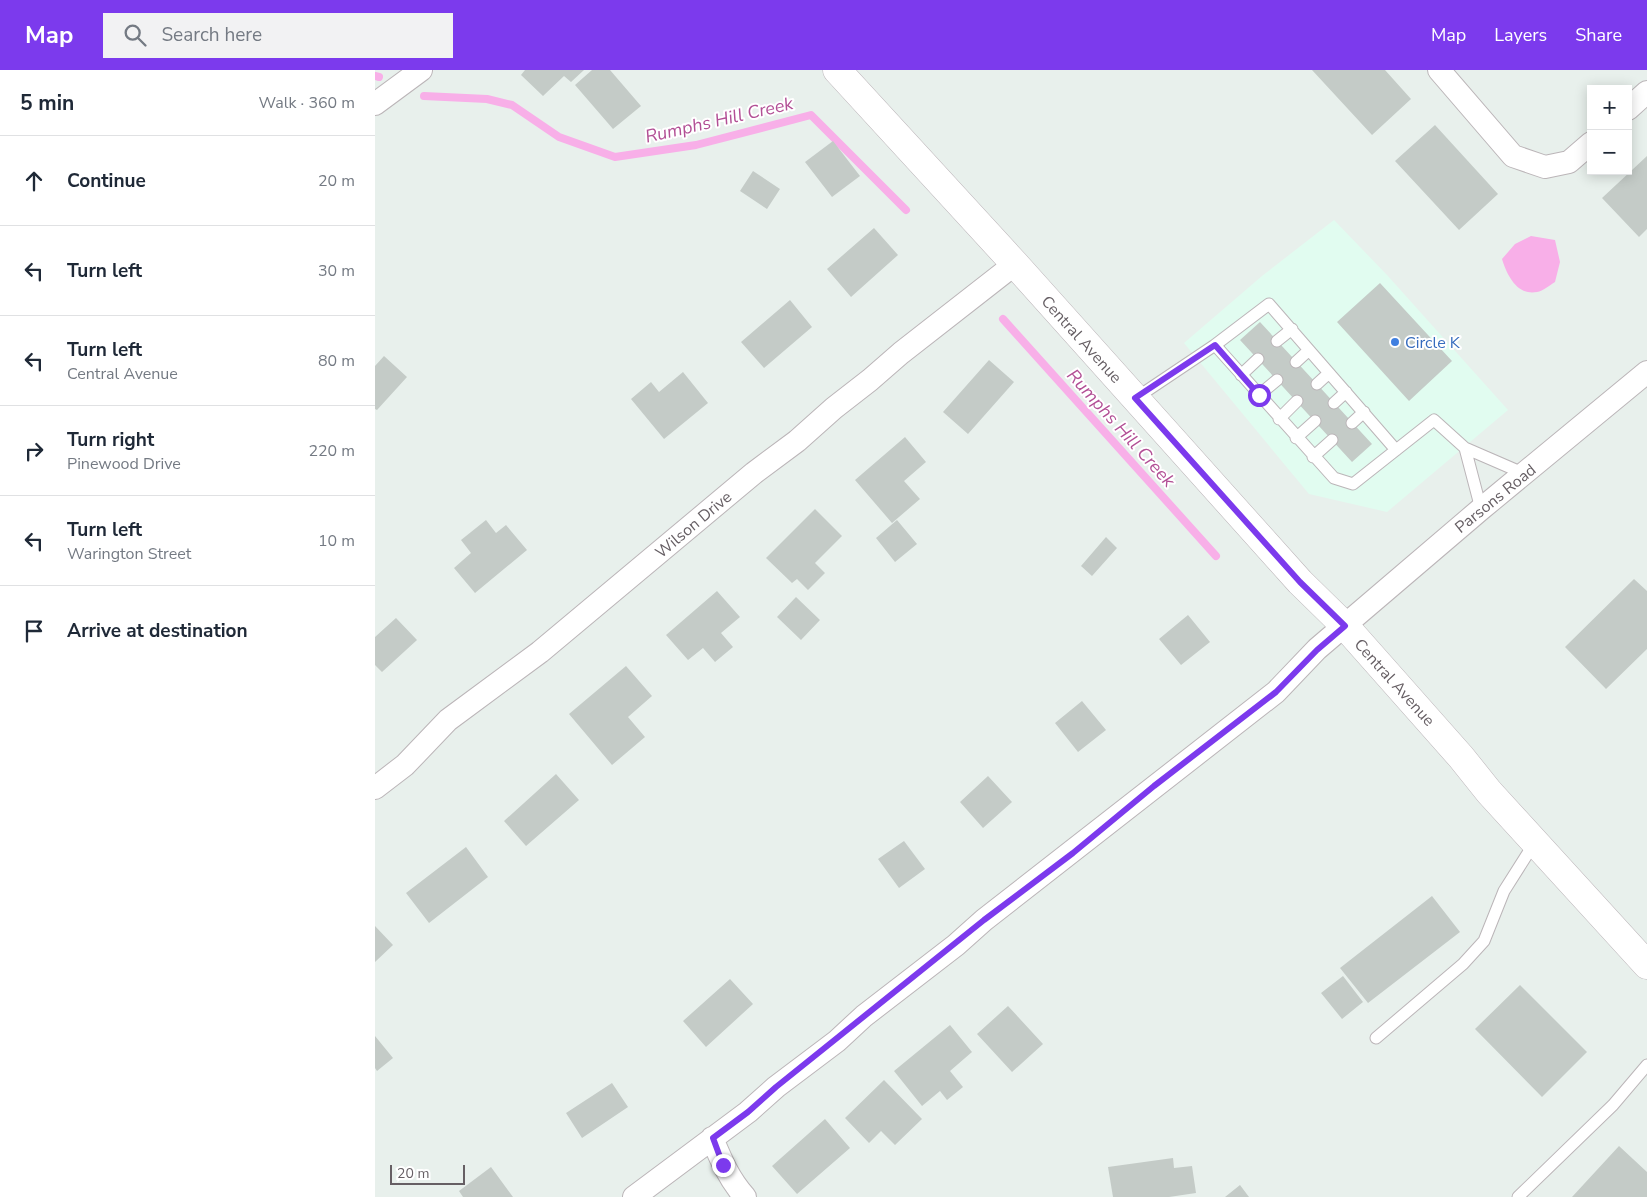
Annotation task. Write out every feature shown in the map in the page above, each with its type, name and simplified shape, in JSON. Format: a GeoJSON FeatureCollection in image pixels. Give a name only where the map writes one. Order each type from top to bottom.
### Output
{"type":"FeatureCollection","features":[{"type":"Feature","properties":{"kind":"street"},"geometry":{"type":"LineString","coordinates":[[375,104],[421,70]]}},
{"type":"Feature","properties":{"kind":"street","name":"Central Avenue"},"geometry":{"type":"LineString","coordinates":[[837,70],[1015,264],[1300,582],[1345,626],[1535,842],[1647,965]]}},
{"type":"Feature","properties":{"kind":"street"},"geometry":{"type":"LineString","coordinates":[[1439,70],[1513,156],[1545,167],[1569,162],[1587,146]]}},
{"type":"Feature","properties":{"kind":"street"},"geometry":{"type":"LineString","coordinates":[[1632,105],[1647,92]]}},
{"type":"Feature","properties":{"kind":"street","name":"Wilson Drive"},"geometry":{"type":"LineString","coordinates":[[375,788],[405,765],[447,720],[541,652],[754,473],[797,441],[833,408],[871,380],[901,353],[1015,264]]}},
{"type":"Feature","properties":{"kind":"street","name":"Parsons Road"},"geometry":{"type":"LineString","coordinates":[[634,1197],[748,1112],[776,1087],[984,920],[1276,692],[1317,650],[1481,509],[1647,372]]}},
{"type":"Feature","properties":{"kind":"street"},"geometry":{"type":"LineString","coordinates":[[713,1138],[723,1165],[745,1197]]}},
{"type":"Feature","properties":{"kind":"lane"},"geometry":{"type":"LineString","coordinates":[[1135,398],[1215,345],[1269,304],[1396,450]]}},
{"type":"Feature","properties":{"kind":"lane"},"geometry":{"type":"LineString","coordinates":[[1277,341],[1292,329]]}},
{"type":"Feature","properties":{"kind":"lane"},"geometry":{"type":"LineString","coordinates":[[1215,345],[1333,478],[1353,484],[1434,420],[1465,448],[1525,474]]}},
{"type":"Feature","properties":{"kind":"lane"},"geometry":{"type":"LineString","coordinates":[[1297,362],[1309,350]]}},
{"type":"Feature","properties":{"kind":"lane"},"geometry":{"type":"LineString","coordinates":[[1241,375],[1258,359]]}},
{"type":"Feature","properties":{"kind":"lane"},"geometry":{"type":"LineString","coordinates":[[1317,384],[1329,372]]}},
{"type":"Feature","properties":{"kind":"lane"},"geometry":{"type":"LineString","coordinates":[[1259,395],[1277,380]]}},
{"type":"Feature","properties":{"kind":"lane"},"geometry":{"type":"LineString","coordinates":[[1334,403],[1346,392]]}},
{"type":"Feature","properties":{"kind":"lane"},"geometry":{"type":"LineString","coordinates":[[1279,419],[1297,402]]}},
{"type":"Feature","properties":{"kind":"lane"},"geometry":{"type":"LineString","coordinates":[[1352,422],[1364,412]]}},
{"type":"Feature","properties":{"kind":"lane"},"geometry":{"type":"LineString","coordinates":[[1296,438],[1315,421]]}},
{"type":"Feature","properties":{"kind":"lane"},"geometry":{"type":"LineString","coordinates":[[1313,457],[1331,440]]}},
{"type":"Feature","properties":{"kind":"lane"},"geometry":{"type":"LineString","coordinates":[[1465,448],[1481,509]]}},
{"type":"Feature","properties":{"kind":"lane"},"geometry":{"type":"LineString","coordinates":[[1376,1038],[1463,964],[1484,941],[1504,891],[1535,842]]}},
{"type":"Feature","properties":{"kind":"lane"},"geometry":{"type":"LineString","coordinates":[[1518,1197],[1613,1105],[1647,1064]]}},
{"type":"Feature","properties":{"kind":"shaded area"},"geometry":{"type":"Polygon","coordinates":[[[1334,220],[1387,275],[1508,410],[1387,512],[1309,494],[1184,343],[1262,276],[1334,220]]]}},
{"type":"Feature","properties":{"kind":"shaded area"},"geometry":{"type":"Polygon","coordinates":[[[1531,236],[1555,240],[1560,262],[1555,282],[1537,292],[1524,291],[1518,288],[1510,278],[1502,259],[1515,244],[1531,236]]]}},
{"type":"Feature","properties":{"kind":"building"},"geometry":{"type":"Polygon","coordinates":[[[525,70],[584,70],[571,82],[564,76],[543,96],[521,75],[525,70]]]}},
{"type":"Feature","properties":{"kind":"building"},"geometry":{"type":"Polygon","coordinates":[[[592,70],[610,70],[641,106],[613,129],[575,85],[592,70]]]}},
{"type":"Feature","properties":{"kind":"building"},"geometry":{"type":"Polygon","coordinates":[[[1312,70],[1385,70],[1411,99],[1372,135],[1312,70]]]}},
{"type":"Feature","properties":{"kind":"building"},"geometry":{"type":"Polygon","coordinates":[[[1435,125],[1498,194],[1459,230],[1395,161],[1435,125]]]}},
{"type":"Feature","properties":{"kind":"building"},"geometry":{"type":"Polygon","coordinates":[[[833,141],[860,176],[832,197],[805,162],[833,141]]]}},
{"type":"Feature","properties":{"kind":"building"},"geometry":{"type":"Polygon","coordinates":[[[1647,156],[1647,229],[1639,237],[1602,198],[1627,175],[1632,175],[1632,170],[1647,156]]]}},
{"type":"Feature","properties":{"kind":"building"},"geometry":{"type":"Polygon","coordinates":[[[753,171],[780,189],[767,209],[740,191],[753,171]]]}},
{"type":"Feature","properties":{"kind":"building"},"geometry":{"type":"Polygon","coordinates":[[[874,228],[898,255],[851,297],[827,269],[874,228]]]}},
{"type":"Feature","properties":{"kind":"building","name":"Circle K"},"geometry":{"type":"Polygon","coordinates":[[[1380,283],[1452,361],[1409,401],[1337,322],[1380,283]]]}},
{"type":"Feature","properties":{"kind":"building"},"geometry":{"type":"Polygon","coordinates":[[[790,300],[812,327],[764,368],[741,342],[790,300]]]}},
{"type":"Feature","properties":{"kind":"building"},"geometry":{"type":"Polygon","coordinates":[[[1260,322],[1372,444],[1352,462],[1240,340],[1260,322]]]}},
{"type":"Feature","properties":{"kind":"building"},"geometry":{"type":"Polygon","coordinates":[[[384,356],[407,377],[377,410],[375,409],[375,366],[384,356]]]}},
{"type":"Feature","properties":{"kind":"building"},"geometry":{"type":"Polygon","coordinates":[[[989,360],[1014,382],[968,434],[943,412],[989,360]]]}},
{"type":"Feature","properties":{"kind":"building"},"geometry":{"type":"Polygon","coordinates":[[[683,372],[708,403],[664,439],[631,399],[651,382],[659,392],[683,372]]]}},
{"type":"Feature","properties":{"kind":"building"},"geometry":{"type":"Polygon","coordinates":[[[905,437],[926,462],[904,481],[920,499],[892,523],[855,480],[905,437]]]}},
{"type":"Feature","properties":{"kind":"building"},"geometry":{"type":"Polygon","coordinates":[[[815,509],[842,536],[815,563],[825,573],[808,590],[797,579],[792,583],[766,558],[815,509]]]}},
{"type":"Feature","properties":{"kind":"building"},"geometry":{"type":"Polygon","coordinates":[[[486,520],[496,533],[506,525],[527,550],[475,593],[454,568],[471,553],[461,540],[486,520]]]}},
{"type":"Feature","properties":{"kind":"building"},"geometry":{"type":"Polygon","coordinates":[[[897,520],[917,544],[895,562],[876,538],[897,520]]]}},
{"type":"Feature","properties":{"kind":"building"},"geometry":{"type":"Polygon","coordinates":[[[1106,537],[1117,548],[1092,576],[1081,566],[1106,537]]]}},
{"type":"Feature","properties":{"kind":"building"},"geometry":{"type":"Polygon","coordinates":[[[1634,579],[1647,591],[1647,649],[1606,689],[1565,647],[1634,579]]]}},
{"type":"Feature","properties":{"kind":"building"},"geometry":{"type":"Polygon","coordinates":[[[717,591],[740,617],[721,633],[733,647],[715,662],[703,648],[688,660],[666,635],[717,591]]]}},
{"type":"Feature","properties":{"kind":"building"},"geometry":{"type":"Polygon","coordinates":[[[796,597],[820,620],[801,640],[777,617],[796,597]]]}},
{"type":"Feature","properties":{"kind":"building"},"geometry":{"type":"Polygon","coordinates":[[[1188,615],[1210,642],[1181,665],[1159,639],[1188,615]]]}},
{"type":"Feature","properties":{"kind":"building"},"geometry":{"type":"Polygon","coordinates":[[[396,618],[417,640],[382,672],[375,665],[375,637],[396,618]]]}},
{"type":"Feature","properties":{"kind":"building"},"geometry":{"type":"Polygon","coordinates":[[[626,666],[652,696],[628,717],[645,737],[612,765],[569,714],[626,666]]]}},
{"type":"Feature","properties":{"kind":"building"},"geometry":{"type":"Polygon","coordinates":[[[1082,701],[1106,730],[1078,752],[1055,723],[1082,701]]]}},
{"type":"Feature","properties":{"kind":"building"},"geometry":{"type":"Polygon","coordinates":[[[556,774],[579,800],[526,846],[504,821],[556,774]]]}},
{"type":"Feature","properties":{"kind":"building"},"geometry":{"type":"Polygon","coordinates":[[[988,776],[1012,802],[983,828],[960,802],[988,776]]]}},
{"type":"Feature","properties":{"kind":"building"},"geometry":{"type":"Polygon","coordinates":[[[904,841],[925,869],[899,888],[878,859],[904,841]]]}},
{"type":"Feature","properties":{"kind":"building"},"geometry":{"type":"Polygon","coordinates":[[[466,847],[488,877],[429,923],[406,893],[466,847]]]}},
{"type":"Feature","properties":{"kind":"building"},"geometry":{"type":"Polygon","coordinates":[[[1432,896],[1460,932],[1368,1003],[1340,968],[1432,896]]]}},
{"type":"Feature","properties":{"kind":"building"},"geometry":{"type":"Polygon","coordinates":[[[375,926],[393,945],[375,962],[375,926]]]}},
{"type":"Feature","properties":{"kind":"building"},"geometry":{"type":"Polygon","coordinates":[[[1343,976],[1363,1002],[1342,1019],[1321,993],[1343,976]]]}},
{"type":"Feature","properties":{"kind":"building"},"geometry":{"type":"Polygon","coordinates":[[[730,979],[753,1004],[706,1047],[683,1021],[730,979]]]}},
{"type":"Feature","properties":{"kind":"building"},"geometry":{"type":"Polygon","coordinates":[[[1520,985],[1587,1052],[1542,1097],[1475,1029],[1520,985]]]}},
{"type":"Feature","properties":{"kind":"building"},"geometry":{"type":"Polygon","coordinates":[[[1008,1006],[1043,1044],[1012,1072],[977,1034],[1008,1006]]]}},
{"type":"Feature","properties":{"kind":"building"},"geometry":{"type":"Polygon","coordinates":[[[950,1025],[972,1052],[950,1071],[963,1087],[947,1100],[940,1091],[922,1106],[894,1071],[950,1025]]]}},
{"type":"Feature","properties":{"kind":"building"},"geometry":{"type":"Polygon","coordinates":[[[375,1036],[393,1058],[377,1071],[375,1068],[375,1036]]]}},
{"type":"Feature","properties":{"kind":"building"},"geometry":{"type":"Polygon","coordinates":[[[884,1080],[922,1119],[895,1145],[881,1131],[869,1143],[845,1118],[884,1080]]]}},
{"type":"Feature","properties":{"kind":"building"},"geometry":{"type":"Polygon","coordinates":[[[612,1083],[628,1107],[582,1138],[566,1113],[612,1083]]]}},
{"type":"Feature","properties":{"kind":"building"},"geometry":{"type":"Polygon","coordinates":[[[825,1119],[850,1148],[797,1194],[772,1166],[825,1119]]]}},
{"type":"Feature","properties":{"kind":"building"},"geometry":{"type":"Polygon","coordinates":[[[1619,1146],[1647,1172],[1647,1197],[1572,1197],[1619,1146]]]}},
{"type":"Feature","properties":{"kind":"building"},"geometry":{"type":"Polygon","coordinates":[[[1173,1158],[1174,1168],[1192,1166],[1196,1193],[1169,1197],[1113,1197],[1108,1167],[1173,1158]]]}},
{"type":"Feature","properties":{"kind":"building"},"geometry":{"type":"Polygon","coordinates":[[[491,1167],[513,1197],[463,1197],[459,1191],[491,1167]]]}},
{"type":"Feature","properties":{"kind":"building"},"geometry":{"type":"Polygon","coordinates":[[[1240,1185],[1249,1197],[1225,1197],[1240,1185]]]}},
{"type":"Feature","properties":{"kind":"waterway","name":"Rumphs Hill Creek"},"geometry":{"type":"LineString","coordinates":[[375,76],[379,77]]}},
{"type":"Feature","properties":{"kind":"waterway","name":"Rumphs Hill Creek"},"geometry":{"type":"LineString","coordinates":[[424,96],[487,99],[512,105],[559,137],[615,157],[696,145],[811,115],[906,210]]}},
{"type":"Feature","properties":{"kind":"waterway","name":"Rumphs Hill Creek"},"geometry":{"type":"LineString","coordinates":[[1003,319],[1216,556]]}},
{"type":"Feature","properties":{"kind":"place","name":"Circle K"},"geometry":{"type":"Point","coordinates":[1395,342]}},
{"type":"Feature","properties":{"kind":"route"},"geometry":{"type":"LineString","coordinates":[[723,1165],[713,1138],[837,1041],[864,1016],[956,945],[984,920],[1073,853],[1154,786],[1276,692],[1317,650],[1345,626],[1300,582],[1135,398],[1215,345],[1259,395]]}}]}
